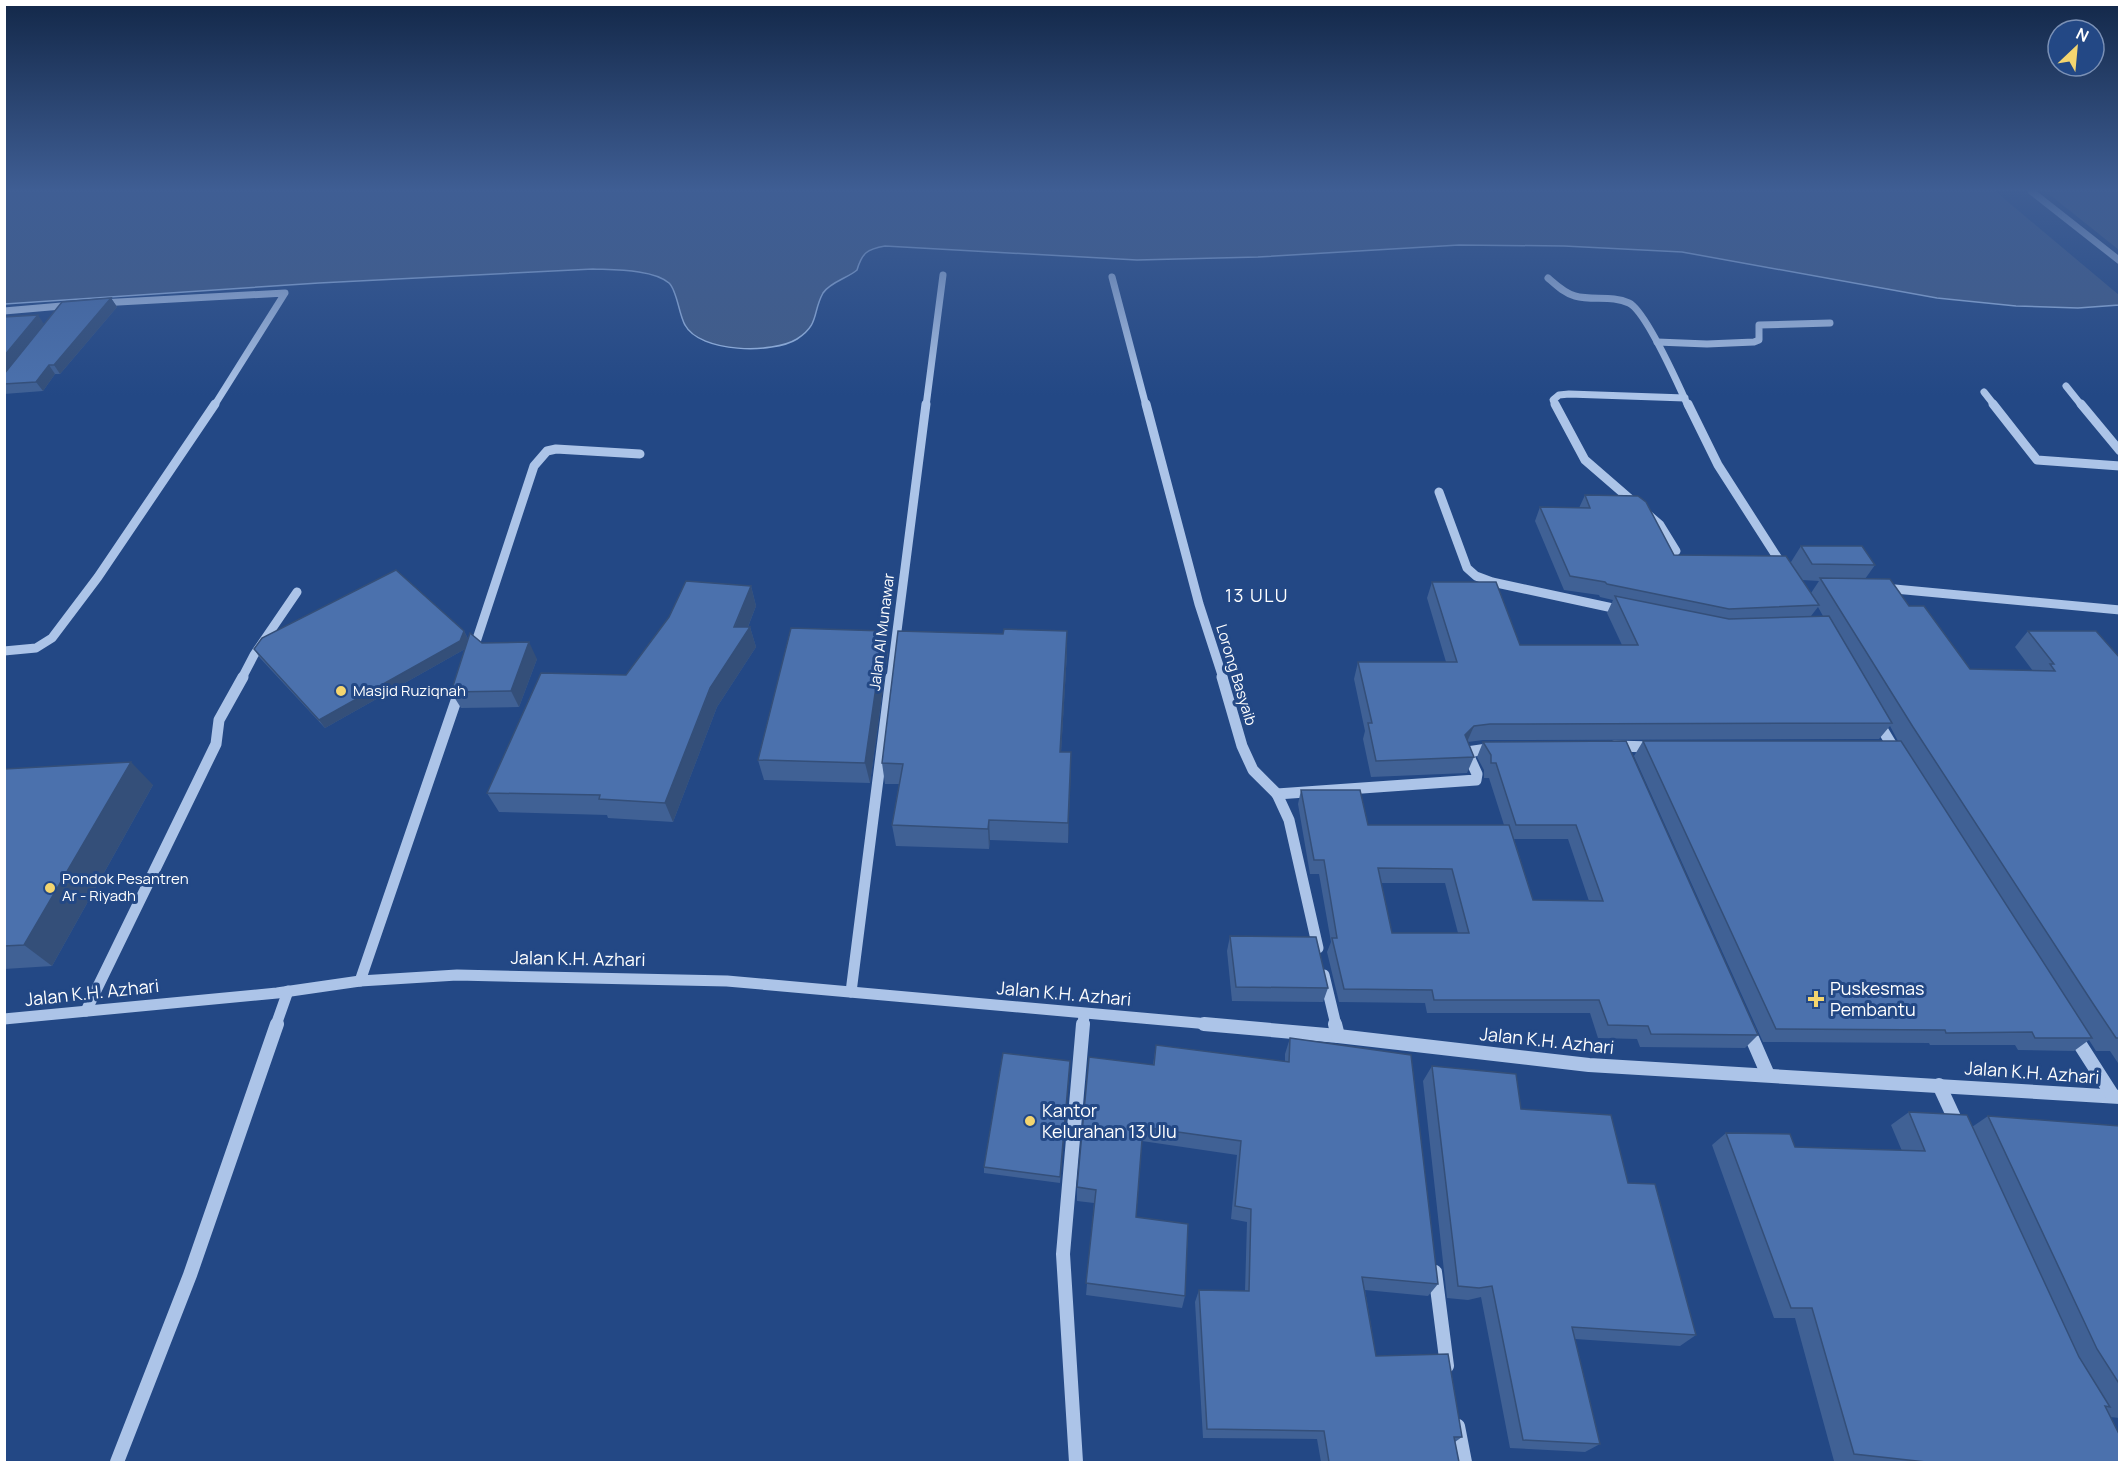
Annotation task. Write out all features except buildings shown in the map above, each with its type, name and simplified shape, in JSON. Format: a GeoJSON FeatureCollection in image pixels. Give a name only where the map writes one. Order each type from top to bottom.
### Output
{"type":"FeatureCollection","features":[{"type":"Feature","properties":{"kind":"street","name":"Jalan Al Munawar"},"geometry":{"type":"LineString","coordinates":[[850,992],[943,275]]}},
{"type":"Feature","properties":{"kind":"street","name":"Lorong Basyaib"},"geometry":{"type":"LineString","coordinates":[[1112,277],[1199,604],[1242,746],[1253,770],[1277,794],[1289,820],[1320,957]]}},
{"type":"Feature","properties":{"kind":"street"},"geometry":{"type":"LineString","coordinates":[[1548,278],[1564,291],[1575,296],[1628,302],[1636,307],[1657,342],[1718,465],[1791,578]]}},
{"type":"Feature","properties":{"kind":"street"},"geometry":{"type":"LineString","coordinates":[[4,651],[36,648],[52,638],[98,577],[198,430],[285,293],[90,303]]}},
{"type":"Feature","properties":{"kind":"street"},"geometry":{"type":"LineString","coordinates":[[4,311],[78,304]]}},
{"type":"Feature","properties":{"kind":"street"},"geometry":{"type":"LineString","coordinates":[[59,314],[66,305]]}},
{"type":"Feature","properties":{"kind":"street"},"geometry":{"type":"LineString","coordinates":[[1657,342],[1707,344],[1754,342],[1760,340],[1759,325],[1830,323]]}},
{"type":"Feature","properties":{"kind":"street"},"geometry":{"type":"LineString","coordinates":[[2066,386],[2120,451]]}},
{"type":"Feature","properties":{"kind":"street"},"geometry":{"type":"LineString","coordinates":[[1984,392],[2037,460],[2120,466]]}},
{"type":"Feature","properties":{"kind":"street"},"geometry":{"type":"LineString","coordinates":[[1676,551],[1660,525],[1585,460],[1553,400],[1559,394],[1569,393],[1685,398]]}},
{"type":"Feature","properties":{"kind":"street"},"geometry":{"type":"LineString","coordinates":[[471,656],[534,466],[544,454],[556,449],[640,454]]}},
{"type":"Feature","properties":{"kind":"street"},"geometry":{"type":"LineString","coordinates":[[1439,492],[1467,568],[1476,576],[1492,582],[1636,613]]}},
{"type":"Feature","properties":{"kind":"street"},"geometry":{"type":"LineString","coordinates":[[1869,588],[1905,589],[2120,610]]}},
{"type":"Feature","properties":{"kind":"street"},"geometry":{"type":"LineString","coordinates":[[86,1011],[216,744],[219,720],[254,655],[297,592]]}},
{"type":"Feature","properties":{"kind":"street"},"geometry":{"type":"LineString","coordinates":[[360,981],[464,678]]}},
{"type":"Feature","properties":{"kind":"street"},"geometry":{"type":"LineString","coordinates":[[1875,717],[1887,747],[1906,767]]}},
{"type":"Feature","properties":{"kind":"street"},"geometry":{"type":"LineString","coordinates":[[1602,746],[1625,752],[1670,747]]}},
{"type":"Feature","properties":{"kind":"street"},"geometry":{"type":"LineString","coordinates":[[1277,794],[1476,780],[1477,774],[1467,752],[1505,747]]}},
{"type":"Feature","properties":{"kind":"street"},"geometry":{"type":"LineString","coordinates":[[1323,968],[1338,1036]]}},
{"type":"Feature","properties":{"kind":"street","name":"Jalan K.H. Azhari"},"geometry":{"type":"LineString","coordinates":[[4,1019],[288,991],[360,981],[457,975],[727,981],[1084,1015],[1338,1036],[1411,1050],[1589,1065],[2116,1096]]}},
{"type":"Feature","properties":{"kind":"street"},"geometry":{"type":"LineString","coordinates":[[117,1462],[190,1275],[288,991]]}},
{"type":"Feature","properties":{"kind":"street"},"geometry":{"type":"LineString","coordinates":[[1076,1462],[1063,1254],[1084,1015]]}},
{"type":"Feature","properties":{"kind":"street"},"geometry":{"type":"LineString","coordinates":[[1743,1020],[1768,1075]]}},
{"type":"Feature","properties":{"kind":"street"},"geometry":{"type":"LineString","coordinates":[[2069,1026],[2116,1096]]}},
{"type":"Feature","properties":{"kind":"street"},"geometry":{"type":"LineString","coordinates":[[1939,1085],[1963,1138]]}},
{"type":"Feature","properties":{"kind":"street"},"geometry":{"type":"LineString","coordinates":[[1433,1254],[1442,1336],[1450,1382]]}},
{"type":"Feature","properties":{"kind":"street"},"geometry":{"type":"LineString","coordinates":[[1457,1416],[1465,1462]]}},
{"type":"Feature","properties":{"kind":"water"},"geometry":{"type":"Polygon","coordinates":[[[5,259],[861,259],[857,270],[826,289],[812,323],[804,334],[786,344],[755,349],[721,346],[693,334],[683,321],[674,291],[669,283],[653,275],[622,270],[593,269],[319,283],[5,304],[5,259]]]}},
{"type":"Feature","properties":{"kind":"water"},"geometry":{"type":"Polygon","coordinates":[[[1723,259],[2119,259],[2119,305],[2078,308],[2016,306],[1937,298],[1723,259]]]}},
{"type":"Feature","properties":{"kind":"pier"},"geometry":{"type":"Polygon","coordinates":[[[2077,259],[2119,259],[2119,295],[2077,259]]]}},
{"type":"Feature","properties":{"kind":"place","name":"Masjid Ruziqnah"},"geometry":{"type":"Point","coordinates":[341,691]}},
{"type":"Feature","properties":{"kind":"place","name":"Pondok Pesantren Ar - Riyadh"},"geometry":{"type":"Point","coordinates":[50,888]}},
{"type":"Feature","properties":{"kind":"place","name":"Puskesmas Pembantu"},"geometry":{"type":"Point","coordinates":[1816,999]}},
{"type":"Feature","properties":{"kind":"place","name":"Kantor Kelurahan 13 Ulu"},"geometry":{"type":"Point","coordinates":[1030,1121]}},
{"type":"Feature","properties":{"kind":"district","name":"13 ULU"},"geometry":{"type":"Point","coordinates":[1257,596]}}]}
